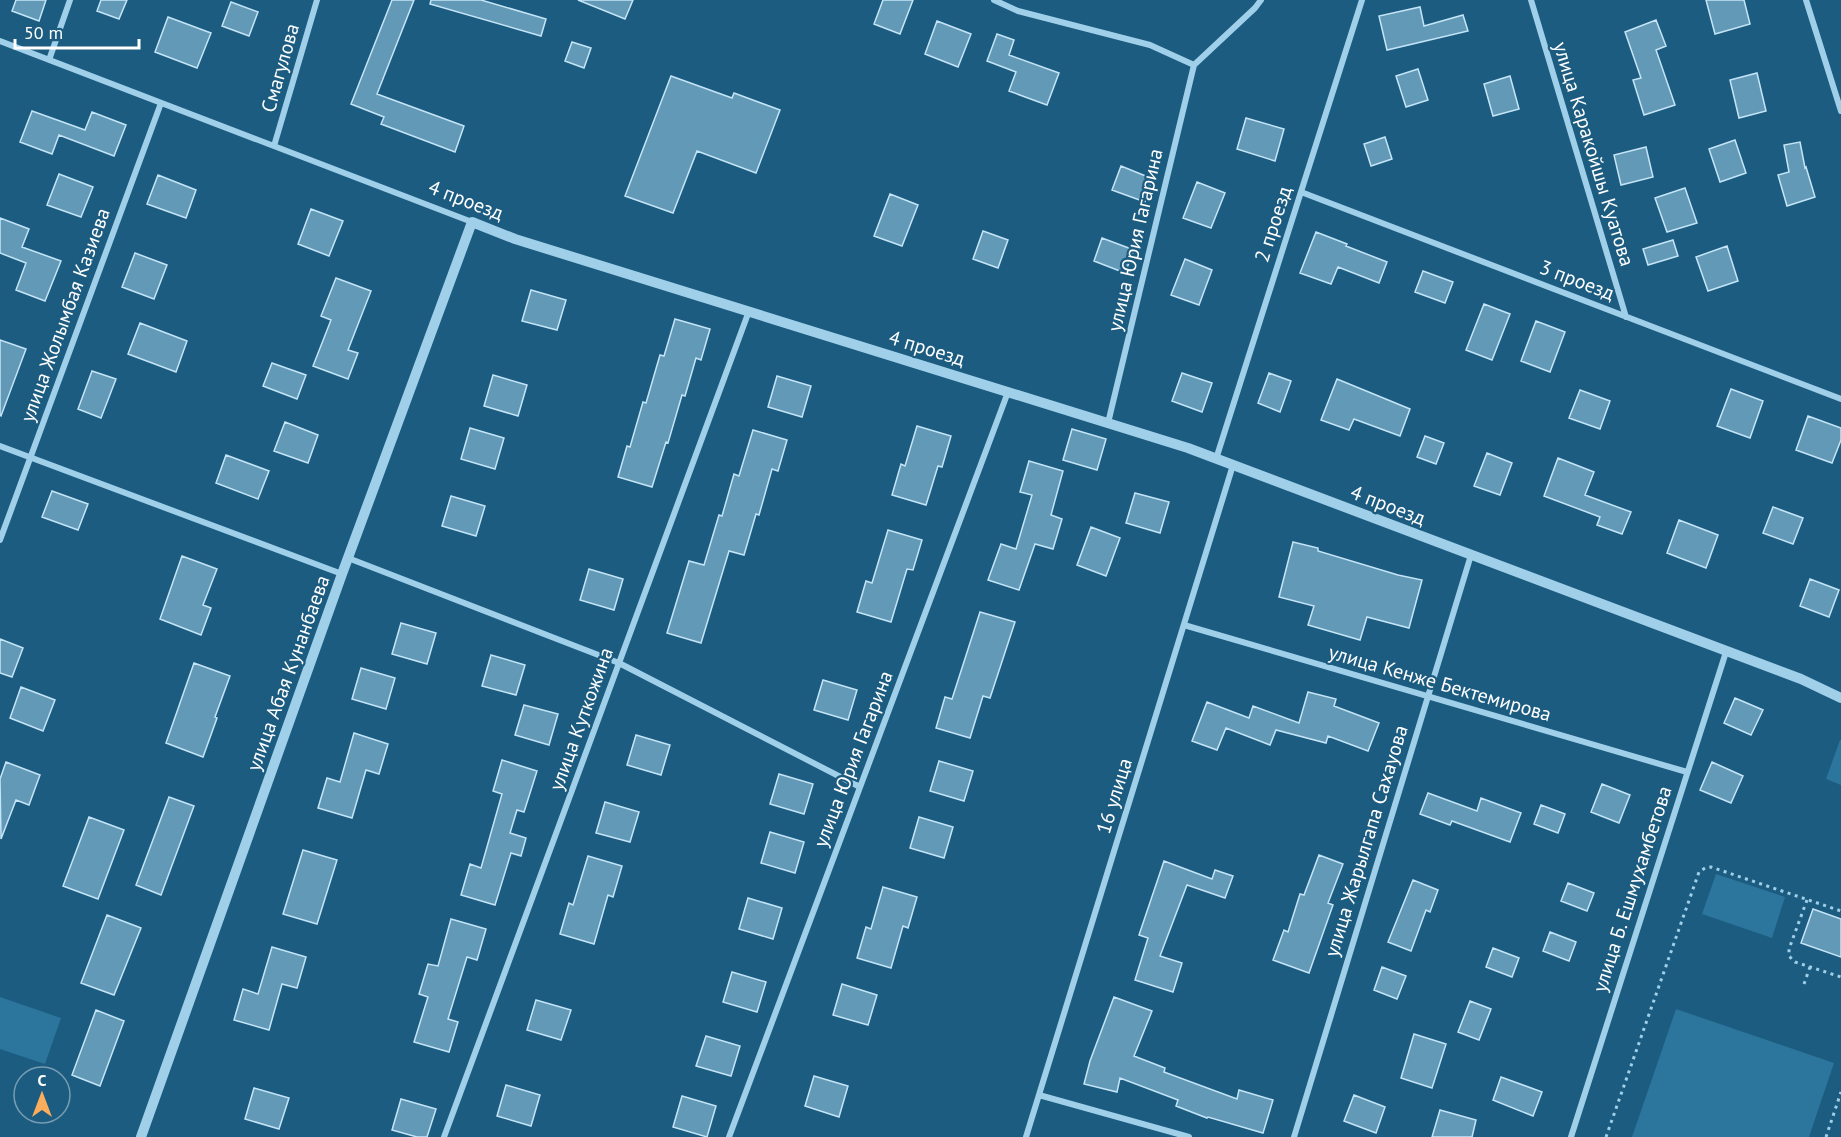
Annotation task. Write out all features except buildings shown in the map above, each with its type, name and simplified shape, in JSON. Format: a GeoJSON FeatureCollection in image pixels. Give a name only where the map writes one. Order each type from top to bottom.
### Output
{"type":"FeatureCollection","features":[{"type":"Feature","properties":{"kind":"street"},"geometry":{"type":"LineString","coordinates":[[49,60],[70,0]]}},
{"type":"Feature","properties":{"kind":"street","name":"Смагулова"},"geometry":{"type":"LineString","coordinates":[[274,146],[317,0]]}},
{"type":"Feature","properties":{"kind":"street"},"geometry":{"type":"LineString","coordinates":[[994,0],[1006,3],[1018,11],[1150,45],[1194,65],[1256,8],[1261,0]]}},
{"type":"Feature","properties":{"kind":"street"},"geometry":{"type":"LineString","coordinates":[[1255,0],[1256,8]]}},
{"type":"Feature","properties":{"kind":"street","name":"2 проезд"},"geometry":{"type":"LineString","coordinates":[[1216,459],[1362,0]]}},
{"type":"Feature","properties":{"kind":"street","name":"улица Каракойшы Куатова"},"geometry":{"type":"LineString","coordinates":[[1531,0],[1626,317]]}},
{"type":"Feature","properties":{"kind":"street"},"geometry":{"type":"LineString","coordinates":[[1806,0],[1841,111]]}},
{"type":"Feature","properties":{"kind":"street","name":"4 проезд"},"geometry":{"type":"LineString","coordinates":[[0,41],[515,239],[1108,423],[1233,465],[1801,680],[1841,698]]}},
{"type":"Feature","properties":{"kind":"street","name":"улица Юрия Гагарина"},"geometry":{"type":"LineString","coordinates":[[1108,423],[1194,65]]}},
{"type":"Feature","properties":{"kind":"street","name":"улица Жолымбая Казиева"},"geometry":{"type":"LineString","coordinates":[[0,540],[161,103]]}},
{"type":"Feature","properties":{"kind":"street","name":"3 проезд"},"geometry":{"type":"LineString","coordinates":[[1301,192],[1841,399]]}},
{"type":"Feature","properties":{"kind":"street","name":"улица Абая Кунанбаева"},"geometry":{"type":"LineString","coordinates":[[141,1137],[342,574],[472,222]]}},
{"type":"Feature","properties":{"kind":"street","name":"улица Куткожина"},"geometry":{"type":"LineString","coordinates":[[444,1137],[749,311]]}},
{"type":"Feature","properties":{"kind":"street","name":"улица Юрия Гагарина"},"geometry":{"type":"LineString","coordinates":[[729,1137],[1008,392]]}},
{"type":"Feature","properties":{"kind":"street"},"geometry":{"type":"LineString","coordinates":[[0,446],[342,574]]}},
{"type":"Feature","properties":{"kind":"street","name":"16 улица"},"geometry":{"type":"LineString","coordinates":[[1026,1137],[1233,465]]}},
{"type":"Feature","properties":{"kind":"street","name":"улица Жарылгапа Сахауова"},"geometry":{"type":"LineString","coordinates":[[1294,1137],[1471,555]]}},
{"type":"Feature","properties":{"kind":"street"},"geometry":{"type":"LineString","coordinates":[[348,558],[619,663],[860,787]]}},
{"type":"Feature","properties":{"kind":"street","name":"улица Кенже Бектемирова"},"geometry":{"type":"LineString","coordinates":[[1184,625],[1687,772]]}},
{"type":"Feature","properties":{"kind":"street","name":"улица Б. Ешмухамбетова"},"geometry":{"type":"LineString","coordinates":[[1571,1137],[1726,652]]}},
{"type":"Feature","properties":{"kind":"street"},"geometry":{"type":"LineString","coordinates":[[1039,1095],[1189,1137]]}},
{"type":"Feature","properties":{"kind":"path"},"geometry":{"type":"LineString","coordinates":[[1606,1137],[1699,872],[1711,867],[1841,911]]}},
{"type":"Feature","properties":{"kind":"path"},"geometry":{"type":"LineString","coordinates":[[1808,900],[1789,949],[1789,956],[1795,962],[1841,977]]}},
{"type":"Feature","properties":{"kind":"path"},"geometry":{"type":"LineString","coordinates":[[1804,984],[1810,967]]}},
{"type":"Feature","properties":{"kind":"path"},"geometry":{"type":"LineString","coordinates":[[1826,1137],[1841,1092]]}},
{"type":"Feature","properties":{"kind":"shaded area"},"geometry":{"type":"Polygon","coordinates":[[[1841,740],[1841,785],[1826,779],[1841,740]]]}},
{"type":"Feature","properties":{"kind":"shaded area"},"geometry":{"type":"Polygon","coordinates":[[[1716,874],[1785,897],[1772,938],[1702,914],[1716,874]]]}},
{"type":"Feature","properties":{"kind":"shaded area"},"geometry":{"type":"Polygon","coordinates":[[[0,997],[61,1018],[45,1064],[0,1049],[0,997]]]}},
{"type":"Feature","properties":{"kind":"shaded area"},"geometry":{"type":"Polygon","coordinates":[[[1676,1009],[1834,1063],[1809,1137],[1632,1137],[1676,1009]]]}}]}
